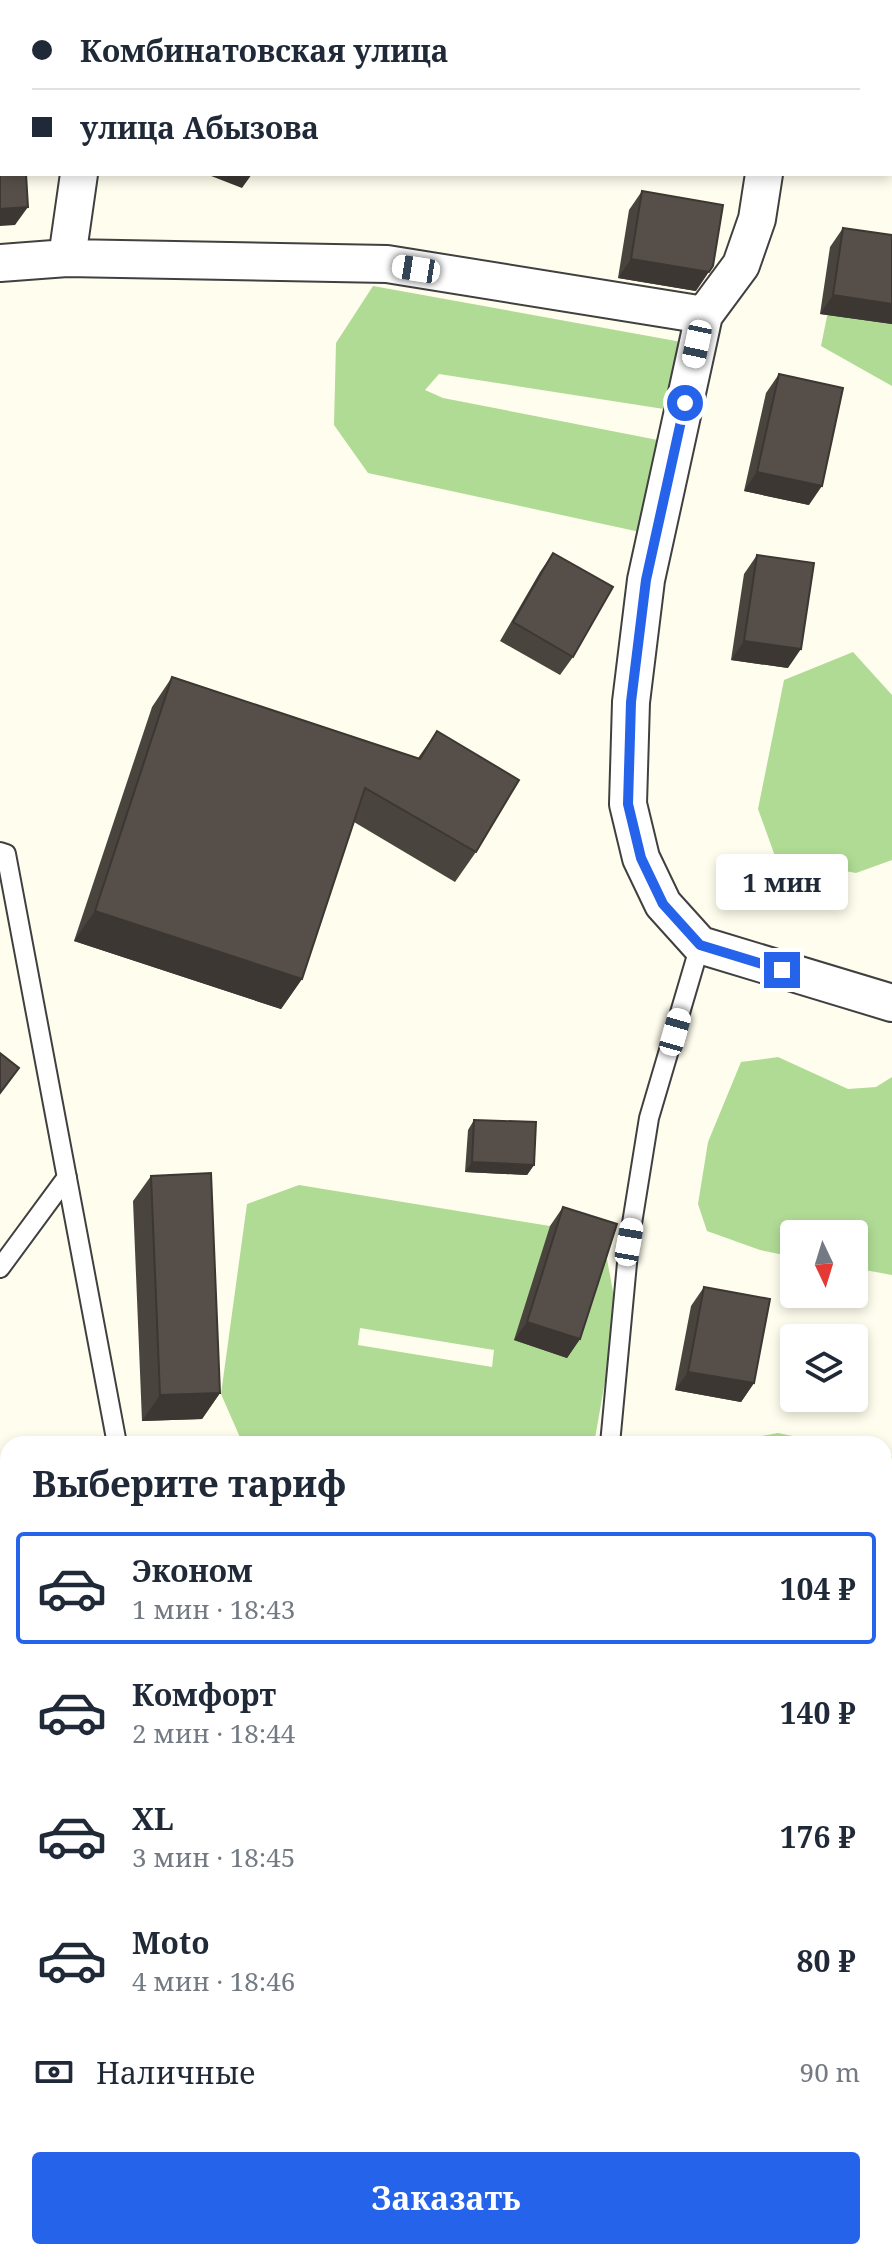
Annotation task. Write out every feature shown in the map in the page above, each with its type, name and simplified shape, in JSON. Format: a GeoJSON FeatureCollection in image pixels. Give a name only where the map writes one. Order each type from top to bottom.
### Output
{"type":"FeatureCollection","features":[{"type":"Feature","properties":{"kind":"street"},"geometry":{"type":"LineString","coordinates":[[67,258],[79,176]]}},
{"type":"Feature","properties":{"kind":"street"},"geometry":{"type":"LineString","coordinates":[[764,176],[757,219],[741,265],[704,315],[646,580],[631,702],[628,804],[641,858],[663,904],[700,945],[892,1003]]}},
{"type":"Feature","properties":{"kind":"street"},"geometry":{"type":"LineString","coordinates":[[0,263],[67,258],[387,264],[704,315]]}},
{"type":"Feature","properties":{"kind":"lane"},"geometry":{"type":"LineString","coordinates":[[0,852],[6,854],[116,1436]]}},
{"type":"Feature","properties":{"kind":"lane"},"geometry":{"type":"LineString","coordinates":[[611,1436],[629,1242],[649,1118],[700,945]]}},
{"type":"Feature","properties":{"kind":"lane"},"geometry":{"type":"LineString","coordinates":[[0,1268],[67,1177]]}},
{"type":"Feature","properties":{"kind":"green space"},"geometry":{"type":"Polygon","coordinates":[[[892,284],[892,386],[821,346],[831,297],[892,284]]]}},
{"type":"Feature","properties":{"kind":"green space"},"geometry":{"type":"Polygon","coordinates":[[[373,286],[687,343],[683,412],[439,374],[425,390],[443,398],[668,442],[640,532],[368,473],[334,425],[336,343],[373,286]]]}},
{"type":"Feature","properties":{"kind":"green space"},"geometry":{"type":"Polygon","coordinates":[[[853,652],[892,695],[892,860],[856,873],[776,859],[758,809],[784,680],[853,652]]]}},
{"type":"Feature","properties":{"kind":"green space"},"geometry":{"type":"Polygon","coordinates":[[[778,1057],[848,1089],[876,1087],[892,1077],[892,1275],[868,1271],[868,1220],[780,1220],[780,1254],[707,1231],[698,1204],[708,1142],[741,1062],[778,1057]]]}},
{"type":"Feature","properties":{"kind":"green space"},"geometry":{"type":"Polygon","coordinates":[[[299,1185],[550,1226],[604,1243],[617,1313],[595,1436],[239,1436],[221,1394],[247,1204],[299,1185]],[[360,1328],[358,1345],[492,1367],[494,1350],[360,1328]]]}},
{"type":"Feature","properties":{"kind":"green space"},"geometry":{"type":"Polygon","coordinates":[[[778,1433],[792,1436],[762,1436],[778,1433]]]}},
{"type":"Feature","properties":{"kind":"building"},"geometry":{"type":"Polygon","coordinates":[[[0,176],[26,176],[28,207],[0,209],[0,176]]]}},
{"type":"Feature","properties":{"kind":"building"},"geometry":{"type":"Polygon","coordinates":[[[642,191],[723,205],[713,266],[709,272],[631,259],[642,191]]]}},
{"type":"Feature","properties":{"kind":"building"},"geometry":{"type":"Polygon","coordinates":[[[843,228],[892,235],[892,304],[833,295],[843,228]]]}},
{"type":"Feature","properties":{"kind":"building"},"geometry":{"type":"Polygon","coordinates":[[[779,374],[843,388],[822,486],[757,472],[779,374]]]}},
{"type":"Feature","properties":{"kind":"building"},"geometry":{"type":"Polygon","coordinates":[[[553,553],[613,587],[573,657],[513,622],[553,553]]]}},
{"type":"Feature","properties":{"kind":"building"},"geometry":{"type":"Polygon","coordinates":[[[757,555],[814,563],[801,649],[744,641],[757,555]]]}},
{"type":"Feature","properties":{"kind":"building"},"geometry":{"type":"Polygon","coordinates":[[[172,677],[420,759],[437,731],[519,780],[476,852],[365,788],[302,979],[95,911],[172,677]]]}},
{"type":"Feature","properties":{"kind":"building"},"geometry":{"type":"Polygon","coordinates":[[[0,1053],[19,1068],[0,1093],[0,1053]]]}},
{"type":"Feature","properties":{"kind":"building"},"geometry":{"type":"Polygon","coordinates":[[[474,1120],[536,1122],[534,1165],[472,1162],[474,1120]]]}},
{"type":"Feature","properties":{"kind":"building"},"geometry":{"type":"Polygon","coordinates":[[[211,1173],[220,1393],[160,1395],[151,1176],[211,1173]]]}},
{"type":"Feature","properties":{"kind":"building"},"geometry":{"type":"Polygon","coordinates":[[[563,1207],[617,1224],[580,1339],[527,1322],[563,1207]]]}},
{"type":"Feature","properties":{"kind":"building"},"geometry":{"type":"Polygon","coordinates":[[[704,1287],[770,1299],[754,1383],[688,1372],[704,1287]]]}},
{"type":"Feature","properties":{"kind":"route"},"geometry":{"type":"LineString","coordinates":[[685,403],[646,580],[631,702],[628,804],[641,858],[663,904],[700,945],[782,970]]}}]}
